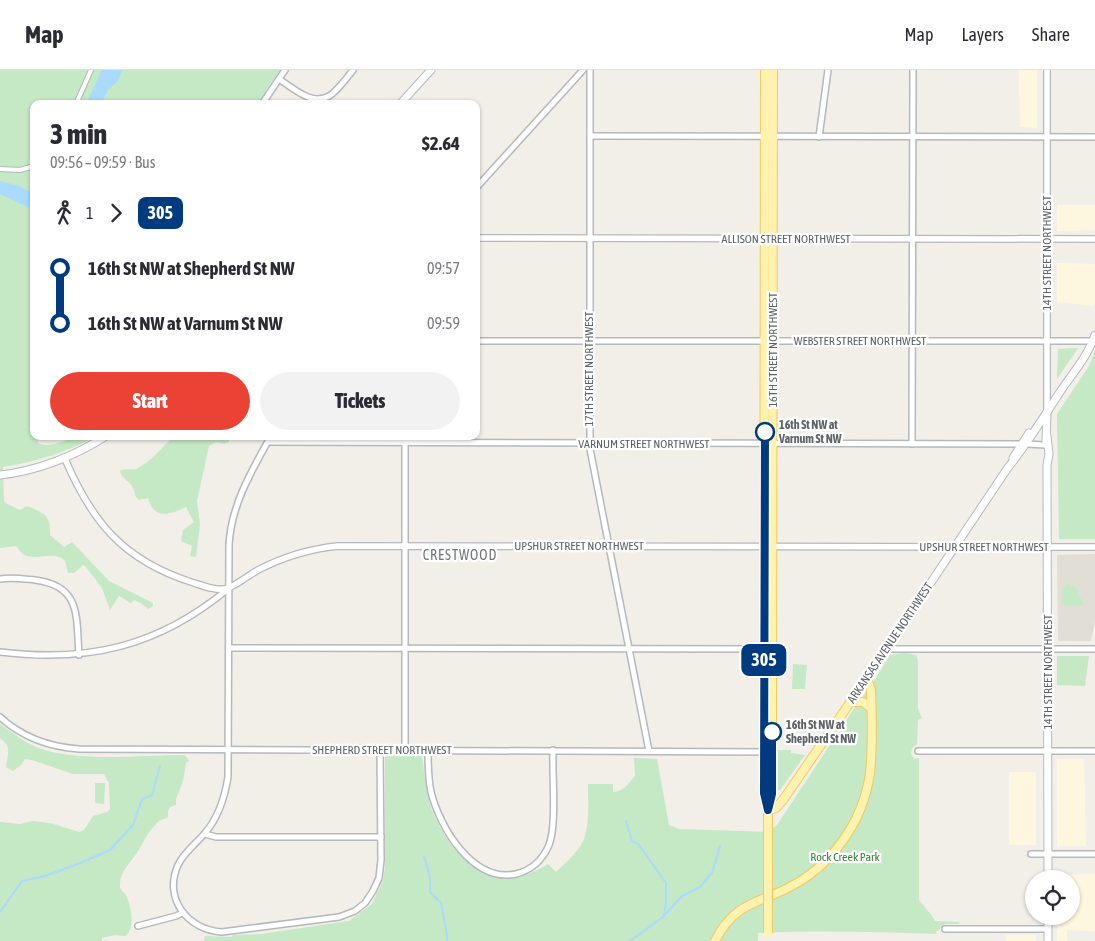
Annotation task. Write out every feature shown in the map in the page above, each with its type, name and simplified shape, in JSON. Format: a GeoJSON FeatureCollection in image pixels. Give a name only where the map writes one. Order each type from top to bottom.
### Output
{"type":"FeatureCollection","features":[{"type":"Feature","properties":{"kind":"main road"},"geometry":{"type":"LineString","coordinates":[[404,100],[431,70]]}},
{"type":"Feature","properties":{"kind":"main road","name":"16TH STREET NORTHWEST"},"geometry":{"type":"LineString","coordinates":[[765,70],[769,136],[768,752],[772,794],[768,810],[768,937]]}},
{"type":"Feature","properties":{"kind":"main road","name":"16TH STREET NORTHWEST"},"geometry":{"type":"LineString","coordinates":[[769,136],[773,70]]}},
{"type":"Feature","properties":{"kind":"main road","name":"ARKANSAS AVENUE NORTHWEST"},"geometry":{"type":"LineString","coordinates":[[768,810],[776,808],[783,800],[888,649],[1032,430],[1035,429],[1088,351],[1094,338]]}},
{"type":"Feature","properties":{"kind":"main road","name":"14TH STREET NORTHWEST"},"geometry":{"type":"LineString","coordinates":[[1047,411],[1049,454],[1047,465],[1048,870]]}},
{"type":"Feature","properties":{"kind":"main road","name":"14TH STREET NORTHWEST"},"geometry":{"type":"LineString","coordinates":[[1047,436],[1044,456],[1047,465]]}},
{"type":"Feature","properties":{"kind":"main road"},"geometry":{"type":"LineString","coordinates":[[0,475],[65,458],[99,440]]}},
{"type":"Feature","properties":{"kind":"main road"},"geometry":{"type":"LineString","coordinates":[[715,941],[726,924],[740,909],[786,889],[806,877],[829,858],[846,836],[860,811],[868,785],[871,757],[871,690],[867,678]]}},
{"type":"Feature","properties":{"kind":"main road"},"geometry":{"type":"LineString","coordinates":[[850,702],[863,702],[871,708]]}},
{"type":"Feature","properties":{"kind":"main road"},"geometry":{"type":"LineString","coordinates":[[1048,925],[1048,941]]}},
{"type":"Feature","properties":{"kind":"street"},"geometry":{"type":"LineString","coordinates":[[78,100],[91,70]]}},
{"type":"Feature","properties":{"kind":"street"},"geometry":{"type":"LineString","coordinates":[[265,100],[286,70]]}},
{"type":"Feature","properties":{"kind":"street"},"geometry":{"type":"LineString","coordinates":[[279,79],[303,95],[321,98],[332,94],[353,70]]}},
{"type":"Feature","properties":{"kind":"street"},"geometry":{"type":"LineString","coordinates":[[480,184],[583,70]]}},
{"type":"Feature","properties":{"kind":"street","name":"17TH STREET NORTHWEST"},"geometry":{"type":"LineString","coordinates":[[590,70],[590,444],[649,751]]}},
{"type":"Feature","properties":{"kind":"street"},"geometry":{"type":"LineString","coordinates":[[819,137],[828,70]]}},
{"type":"Feature","properties":{"kind":"street"},"geometry":{"type":"LineString","coordinates":[[912,444],[913,70]]}},
{"type":"Feature","properties":{"kind":"street","name":"14TH STREET NORTHWEST"},"geometry":{"type":"LineString","coordinates":[[1047,70],[1047,411]]}},
{"type":"Feature","properties":{"kind":"street"},"geometry":{"type":"LineString","coordinates":[[590,136],[1095,137]]}},
{"type":"Feature","properties":{"kind":"street"},"geometry":{"type":"LineString","coordinates":[[0,169],[20,170],[30,167]]}},
{"type":"Feature","properties":{"kind":"street","name":"ALLISON STREET NORTHWEST"},"geometry":{"type":"LineString","coordinates":[[480,238],[1095,239]]}},
{"type":"Feature","properties":{"kind":"street","name":"WEBSTER STREET NORTHWEST"},"geometry":{"type":"LineString","coordinates":[[480,341],[1047,341],[1094,338]]}},
{"type":"Feature","properties":{"kind":"street"},"geometry":{"type":"LineString","coordinates":[[404,750],[405,440]]}},
{"type":"Feature","properties":{"kind":"street"},"geometry":{"type":"LineString","coordinates":[[268,442],[251,472],[233,517],[229,540],[229,770],[224,794],[215,817],[205,834],[183,856],[175,873],[174,894],[182,913],[192,922],[205,929],[216,932],[228,932],[344,916],[355,911],[367,901],[379,878],[381,837],[380,750]]}},
{"type":"Feature","properties":{"kind":"street","name":"VARNUM STREET NORTHWEST"},"geometry":{"type":"LineString","coordinates":[[268,442],[405,444],[1045,444]]}},
{"type":"Feature","properties":{"kind":"street"},"geometry":{"type":"LineString","coordinates":[[65,458],[75,483],[88,507],[106,529],[126,548],[150,565],[173,576],[216,589],[229,588]]}},
{"type":"Feature","properties":{"kind":"street","name":"UPSHUR STREET NORTHWEST"},"geometry":{"type":"LineString","coordinates":[[0,652],[43,656],[80,655],[120,647],[151,637],[183,621],[246,576],[308,551],[338,546],[1095,547]]}},
{"type":"Feature","properties":{"kind":"street"},"geometry":{"type":"LineString","coordinates":[[0,579],[42,581],[56,585],[66,592],[74,608],[80,655]]}},
{"type":"Feature","properties":{"kind":"street"},"geometry":{"type":"LineString","coordinates":[[228,648],[768,649]]}},
{"type":"Feature","properties":{"kind":"street"},"geometry":{"type":"LineString","coordinates":[[888,649],[1095,649]]}},
{"type":"Feature","properties":{"kind":"street","name":"SHEPHERD STREET NORTHWEST"},"geometry":{"type":"LineString","coordinates":[[0,717],[31,738],[64,748],[79,749],[768,752]]}},
{"type":"Feature","properties":{"kind":"street"},"geometry":{"type":"LineString","coordinates":[[428,750],[431,791],[447,830],[460,848],[473,861],[493,873],[504,875],[520,873],[532,868],[548,846],[552,829],[553,750]]}},
{"type":"Feature","properties":{"kind":"street"},"geometry":{"type":"LineString","coordinates":[[918,752],[1095,751]]}},
{"type":"Feature","properties":{"kind":"street"},"geometry":{"type":"LineString","coordinates":[[205,834],[216,837],[381,837]]}},
{"type":"Feature","properties":{"kind":"street"},"geometry":{"type":"LineString","coordinates":[[1031,854],[1095,854]]}},
{"type":"Feature","properties":{"kind":"street"},"geometry":{"type":"LineString","coordinates":[[138,926],[182,913]]}},
{"type":"Feature","properties":{"kind":"street"},"geometry":{"type":"LineString","coordinates":[[945,929],[1048,929]]}},
{"type":"Feature","properties":{"kind":"shaded area"},"geometry":{"type":"Polygon","coordinates":[[[1019,70],[1037,70],[1037,128],[1020,127],[1019,70]]]}},
{"type":"Feature","properties":{"kind":"shaded area"},"geometry":{"type":"Polygon","coordinates":[[[1057,205],[1095,205],[1095,230],[1057,231],[1057,205]]]}},
{"type":"Feature","properties":{"kind":"shaded area"},"geometry":{"type":"Polygon","coordinates":[[[1057,263],[1095,264],[1094,306],[1057,302],[1057,263]]]}},
{"type":"Feature","properties":{"kind":"shaded area"},"geometry":{"type":"Polygon","coordinates":[[[1095,554],[1095,622],[1091,641],[1058,641],[1057,555],[1095,554]]]}},
{"type":"Feature","properties":{"kind":"shaded area"},"geometry":{"type":"Polygon","coordinates":[[[1057,759],[1084,759],[1086,846],[1057,846],[1057,759]]]}},
{"type":"Feature","properties":{"kind":"shaded area"},"geometry":{"type":"Polygon","coordinates":[[[1009,772],[1036,772],[1036,845],[1009,845],[1009,772]]]}},
{"type":"Feature","properties":{"kind":"shaded area"},"geometry":{"type":"Polygon","coordinates":[[[1080,874],[1095,874],[1095,931],[1067,930],[1067,941],[1057,941],[1057,925],[1080,925],[1080,874]]]}},
{"type":"Feature","properties":{"kind":"shaded area"},"geometry":{"type":"Polygon","coordinates":[[[1006,935],[1036,935],[1036,941],[1006,941],[1006,935]]]}},
{"type":"Feature","properties":{"kind":"green space"},"geometry":{"type":"Polygon","coordinates":[[[0,70],[280,70],[260,100],[30,100],[30,440],[38,440],[38,443],[48,445],[66,440],[88,440],[51,456],[3,467],[4,501],[20,510],[27,506],[42,513],[48,519],[50,535],[64,547],[72,542],[109,581],[153,603],[153,606],[148,609],[141,603],[134,600],[131,603],[119,596],[110,610],[102,588],[83,565],[74,573],[68,573],[65,561],[56,556],[30,557],[22,554],[16,546],[0,548],[0,70]]]}},
{"type":"Feature","properties":{"kind":"green space"},"geometry":{"type":"Polygon","coordinates":[[[1078,348],[1057,379],[1058,349],[1078,348]]]}},
{"type":"Feature","properties":{"kind":"green space"},"geometry":{"type":"Polygon","coordinates":[[[1095,351],[1095,539],[1059,539],[1057,414],[1089,366],[1095,351]]]}},
{"type":"Feature","properties":{"kind":"green space"},"geometry":{"type":"Polygon","coordinates":[[[170,440],[229,440],[229,442],[224,444],[216,442],[209,446],[197,501],[200,525],[196,557],[190,556],[192,546],[181,541],[183,530],[194,522],[186,507],[168,514],[159,513],[151,506],[148,498],[139,500],[135,496],[132,485],[122,476],[120,471],[136,469],[170,440]]]}},
{"type":"Feature","properties":{"kind":"green space"},"geometry":{"type":"Polygon","coordinates":[[[1069,583],[1071,587],[1074,585],[1084,605],[1066,606],[1062,602],[1063,586],[1069,583]]]}},
{"type":"Feature","properties":{"kind":"green space","name":"Rock Creek Park"},"geometry":{"type":"Polygon","coordinates":[[[905,653],[916,655],[918,661],[918,709],[922,718],[918,720],[917,744],[912,748],[911,754],[914,759],[919,758],[919,900],[935,921],[960,922],[958,924],[945,924],[936,932],[937,934],[780,932],[758,933],[758,941],[204,941],[205,936],[232,937],[233,935],[261,934],[349,921],[372,904],[383,881],[385,868],[385,756],[422,755],[426,788],[431,808],[444,834],[454,848],[475,868],[497,878],[521,876],[534,872],[548,864],[556,872],[576,852],[584,839],[588,819],[588,784],[613,784],[613,792],[626,787],[635,776],[634,758],[657,759],[669,825],[679,829],[768,832],[777,825],[890,655],[905,653]]]}},
{"type":"Feature","properties":{"kind":"green space"},"geometry":{"type":"Polygon","coordinates":[[[1057,656],[1089,656],[1085,686],[1057,685],[1057,656]]]}},
{"type":"Feature","properties":{"kind":"green space"},"geometry":{"type":"Polygon","coordinates":[[[793,664],[807,665],[805,689],[792,689],[793,664]]]}},
{"type":"Feature","properties":{"kind":"green space"},"geometry":{"type":"Polygon","coordinates":[[[0,724],[31,745],[52,752],[89,757],[185,755],[189,761],[186,763],[176,805],[170,807],[168,817],[159,821],[152,829],[122,875],[120,888],[127,897],[132,918],[131,928],[125,936],[115,935],[102,938],[102,941],[0,941],[0,822],[20,824],[32,821],[50,823],[79,832],[84,830],[93,816],[107,812],[110,809],[109,783],[104,774],[73,774],[25,759],[13,771],[6,767],[8,748],[0,738],[0,724]]]}},
{"type":"Feature","properties":{"kind":"green space"},"geometry":{"type":"Polygon","coordinates":[[[778,750],[791,750],[791,753],[805,755],[780,790],[778,790],[778,750]]]}},
{"type":"Feature","properties":{"kind":"green space"},"geometry":{"type":"Polygon","coordinates":[[[95,783],[105,783],[104,804],[95,803],[95,783]]]}},
{"type":"Feature","properties":{"kind":"water"},"geometry":{"type":"Polygon","coordinates":[[[102,70],[122,70],[118,81],[108,90],[103,100],[88,100],[102,70]]]}},
{"type":"Feature","properties":{"kind":"water"},"geometry":{"type":"Polygon","coordinates":[[[0,181],[19,186],[30,192],[30,208],[0,194],[0,181]]]}},
{"type":"Feature","properties":{"kind":"waterway"},"geometry":{"type":"LineString","coordinates":[[0,912],[22,881],[45,876],[110,850],[133,825],[142,799],[152,795],[160,766]]}},
{"type":"Feature","properties":{"kind":"waterway"},"geometry":{"type":"LineString","coordinates":[[626,821],[632,841],[639,845],[666,883],[664,916]]}},
{"type":"Feature","properties":{"kind":"waterway"},"geometry":{"type":"LineString","coordinates":[[630,941],[663,917],[682,896],[700,887],[712,873],[720,846]]}},
{"type":"Feature","properties":{"kind":"waterway"},"geometry":{"type":"LineString","coordinates":[[424,856],[430,877],[430,892],[441,903],[447,941]]}},
{"type":"Feature","properties":{"kind":"bus line","name":"305"},"geometry":{"type":"LineString","coordinates":[[765,432],[764,793],[768,810],[772,794],[772,732]]}},
{"type":"Feature","properties":{"kind":"place","name":"16th St NW at Varnum St NW"},"geometry":{"type":"Point","coordinates":[765,432]}},
{"type":"Feature","properties":{"kind":"place","name":"16th St NW at Shepherd St NW"},"geometry":{"type":"Point","coordinates":[772,732]}},
{"type":"Feature","properties":{"kind":"district","name":"CRESTWOOD"},"geometry":{"type":"Point","coordinates":[460,555]}}]}
